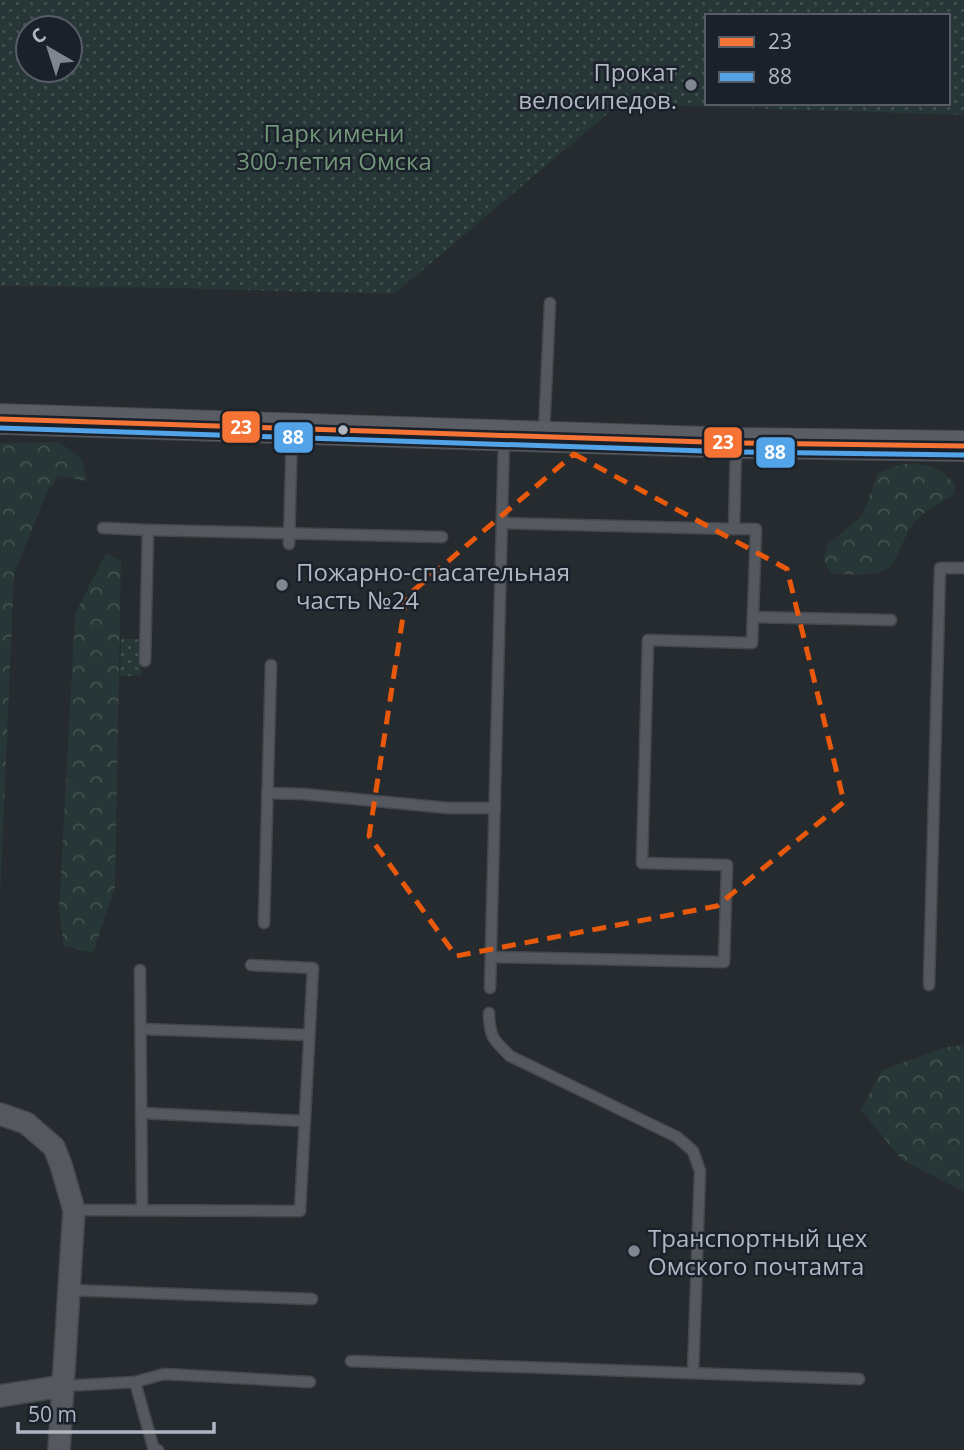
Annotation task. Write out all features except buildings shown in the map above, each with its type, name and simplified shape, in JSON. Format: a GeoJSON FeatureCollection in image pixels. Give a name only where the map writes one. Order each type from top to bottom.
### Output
{"type":"FeatureCollection","features":[{"type":"Feature","properties":{"kind":"main road"},"geometry":{"type":"LineString","coordinates":[[0,419],[736,443],[964,446]]}},
{"type":"Feature","properties":{"kind":"street"},"geometry":{"type":"LineString","coordinates":[[0,1114],[26,1123],[54,1147],[74,1210],[58,1450]]}},
{"type":"Feature","properties":{"kind":"street"},"geometry":{"type":"LineString","coordinates":[[0,1396],[62,1385]]}},
{"type":"Feature","properties":{"kind":"lane"},"geometry":{"type":"LineString","coordinates":[[544,437],[550,303]]}},
{"type":"Feature","properties":{"kind":"lane"},"geometry":{"type":"LineString","coordinates":[[289,538],[292,429]]}},
{"type":"Feature","properties":{"kind":"lane"},"geometry":{"type":"LineString","coordinates":[[490,988],[504,436]]}},
{"type":"Feature","properties":{"kind":"lane"},"geometry":{"type":"LineString","coordinates":[[734,529],[736,443]]}},
{"type":"Feature","properties":{"kind":"lane"},"geometry":{"type":"LineString","coordinates":[[491,957],[724,962],[727,865],[642,863],[648,640],[752,643],[753,617],[755,529],[502,523]]}},
{"type":"Feature","properties":{"kind":"lane"},"geometry":{"type":"LineString","coordinates":[[103,528],[289,538],[442,537]]}},
{"type":"Feature","properties":{"kind":"lane"},"geometry":{"type":"LineString","coordinates":[[145,662],[148,530]]}},
{"type":"Feature","properties":{"kind":"lane"},"geometry":{"type":"LineString","coordinates":[[929,985],[940,568],[964,568]]}},
{"type":"Feature","properties":{"kind":"lane"},"geometry":{"type":"LineString","coordinates":[[753,617],[891,620]]}},
{"type":"Feature","properties":{"kind":"lane"},"geometry":{"type":"LineString","coordinates":[[264,923],[271,664]]}},
{"type":"Feature","properties":{"kind":"lane"},"geometry":{"type":"LineString","coordinates":[[267,793],[448,808],[495,808]]}},
{"type":"Feature","properties":{"kind":"lane"},"geometry":{"type":"LineString","coordinates":[[74,1210],[300,1211],[313,968],[251,965]]}},
{"type":"Feature","properties":{"kind":"lane"},"geometry":{"type":"LineString","coordinates":[[140,970],[142,1210]]}},
{"type":"Feature","properties":{"kind":"lane"},"geometry":{"type":"LineString","coordinates":[[489,1013],[489,1029],[495,1042],[510,1056],[677,1137],[693,1151],[700,1171],[693,1373]]}},
{"type":"Feature","properties":{"kind":"lane"},"geometry":{"type":"LineString","coordinates":[[141,1029],[309,1035]]}},
{"type":"Feature","properties":{"kind":"lane"},"geometry":{"type":"LineString","coordinates":[[142,1113],[304,1121]]}},
{"type":"Feature","properties":{"kind":"lane"},"geometry":{"type":"LineString","coordinates":[[69,1290],[312,1299]]}},
{"type":"Feature","properties":{"kind":"lane"},"geometry":{"type":"LineString","coordinates":[[351,1361],[859,1379]]}},
{"type":"Feature","properties":{"kind":"lane"},"geometry":{"type":"LineString","coordinates":[[62,1385],[135,1382],[164,1374],[310,1382]]}},
{"type":"Feature","properties":{"kind":"lane"},"geometry":{"type":"LineString","coordinates":[[135,1382],[154,1450],[158,1450]]}},
{"type":"Feature","properties":{"kind":"highlighted area"},"geometry":{"type":"Polygon","coordinates":[[[574,454],[787,569],[844,802],[717,906],[456,956],[369,836],[406,597],[574,454]]]}},
{"type":"Feature","properties":{"kind":"green space","name":"Парк имени 300-летия Омска"},"geometry":{"type":"Polygon","coordinates":[[[0,0],[964,0],[964,115],[619,104],[394,294],[0,286],[0,0]]]}},
{"type":"Feature","properties":{"kind":"green space"},"geometry":{"type":"Polygon","coordinates":[[[59,442],[81,458],[87,481],[58,476],[46,494],[14,574],[0,899],[0,443],[59,442]]]}},
{"type":"Feature","properties":{"kind":"green space"},"geometry":{"type":"Polygon","coordinates":[[[902,464],[925,465],[938,470],[955,485],[954,494],[918,518],[889,567],[866,574],[832,574],[823,561],[827,545],[862,516],[878,473],[902,464]]]}},
{"type":"Feature","properties":{"kind":"green space"},"geometry":{"type":"Polygon","coordinates":[[[106,553],[121,561],[115,887],[93,953],[64,946],[59,912],[75,614],[106,553]]]}},
{"type":"Feature","properties":{"kind":"green space"},"geometry":{"type":"Polygon","coordinates":[[[121,639],[142,639],[141,676],[120,676],[121,639]]]}},
{"type":"Feature","properties":{"kind":"green space"},"geometry":{"type":"Polygon","coordinates":[[[964,1045],[964,1191],[902,1160],[861,1110],[882,1070],[947,1047],[964,1045]]]}},
{"type":"Feature","properties":{"kind":"transit line","name":"23"},"geometry":{"type":"LineString","coordinates":[[0,419],[736,443],[964,446]]}},
{"type":"Feature","properties":{"kind":"transit line","name":"88"},"geometry":{"type":"LineString","coordinates":[[0,428],[736,452],[964,455]]}},
{"type":"Feature","properties":{"kind":"place","name":"Прокат велосипедов."},"geometry":{"type":"Point","coordinates":[691,85]}},
{"type":"Feature","properties":{"kind":"place","name":"Пожарно-спасательная часть №24"},"geometry":{"type":"Point","coordinates":[282,585]}},
{"type":"Feature","properties":{"kind":"place","name":"Транспортный цех Омского почтамта"},"geometry":{"type":"Point","coordinates":[634,1251]}}]}
